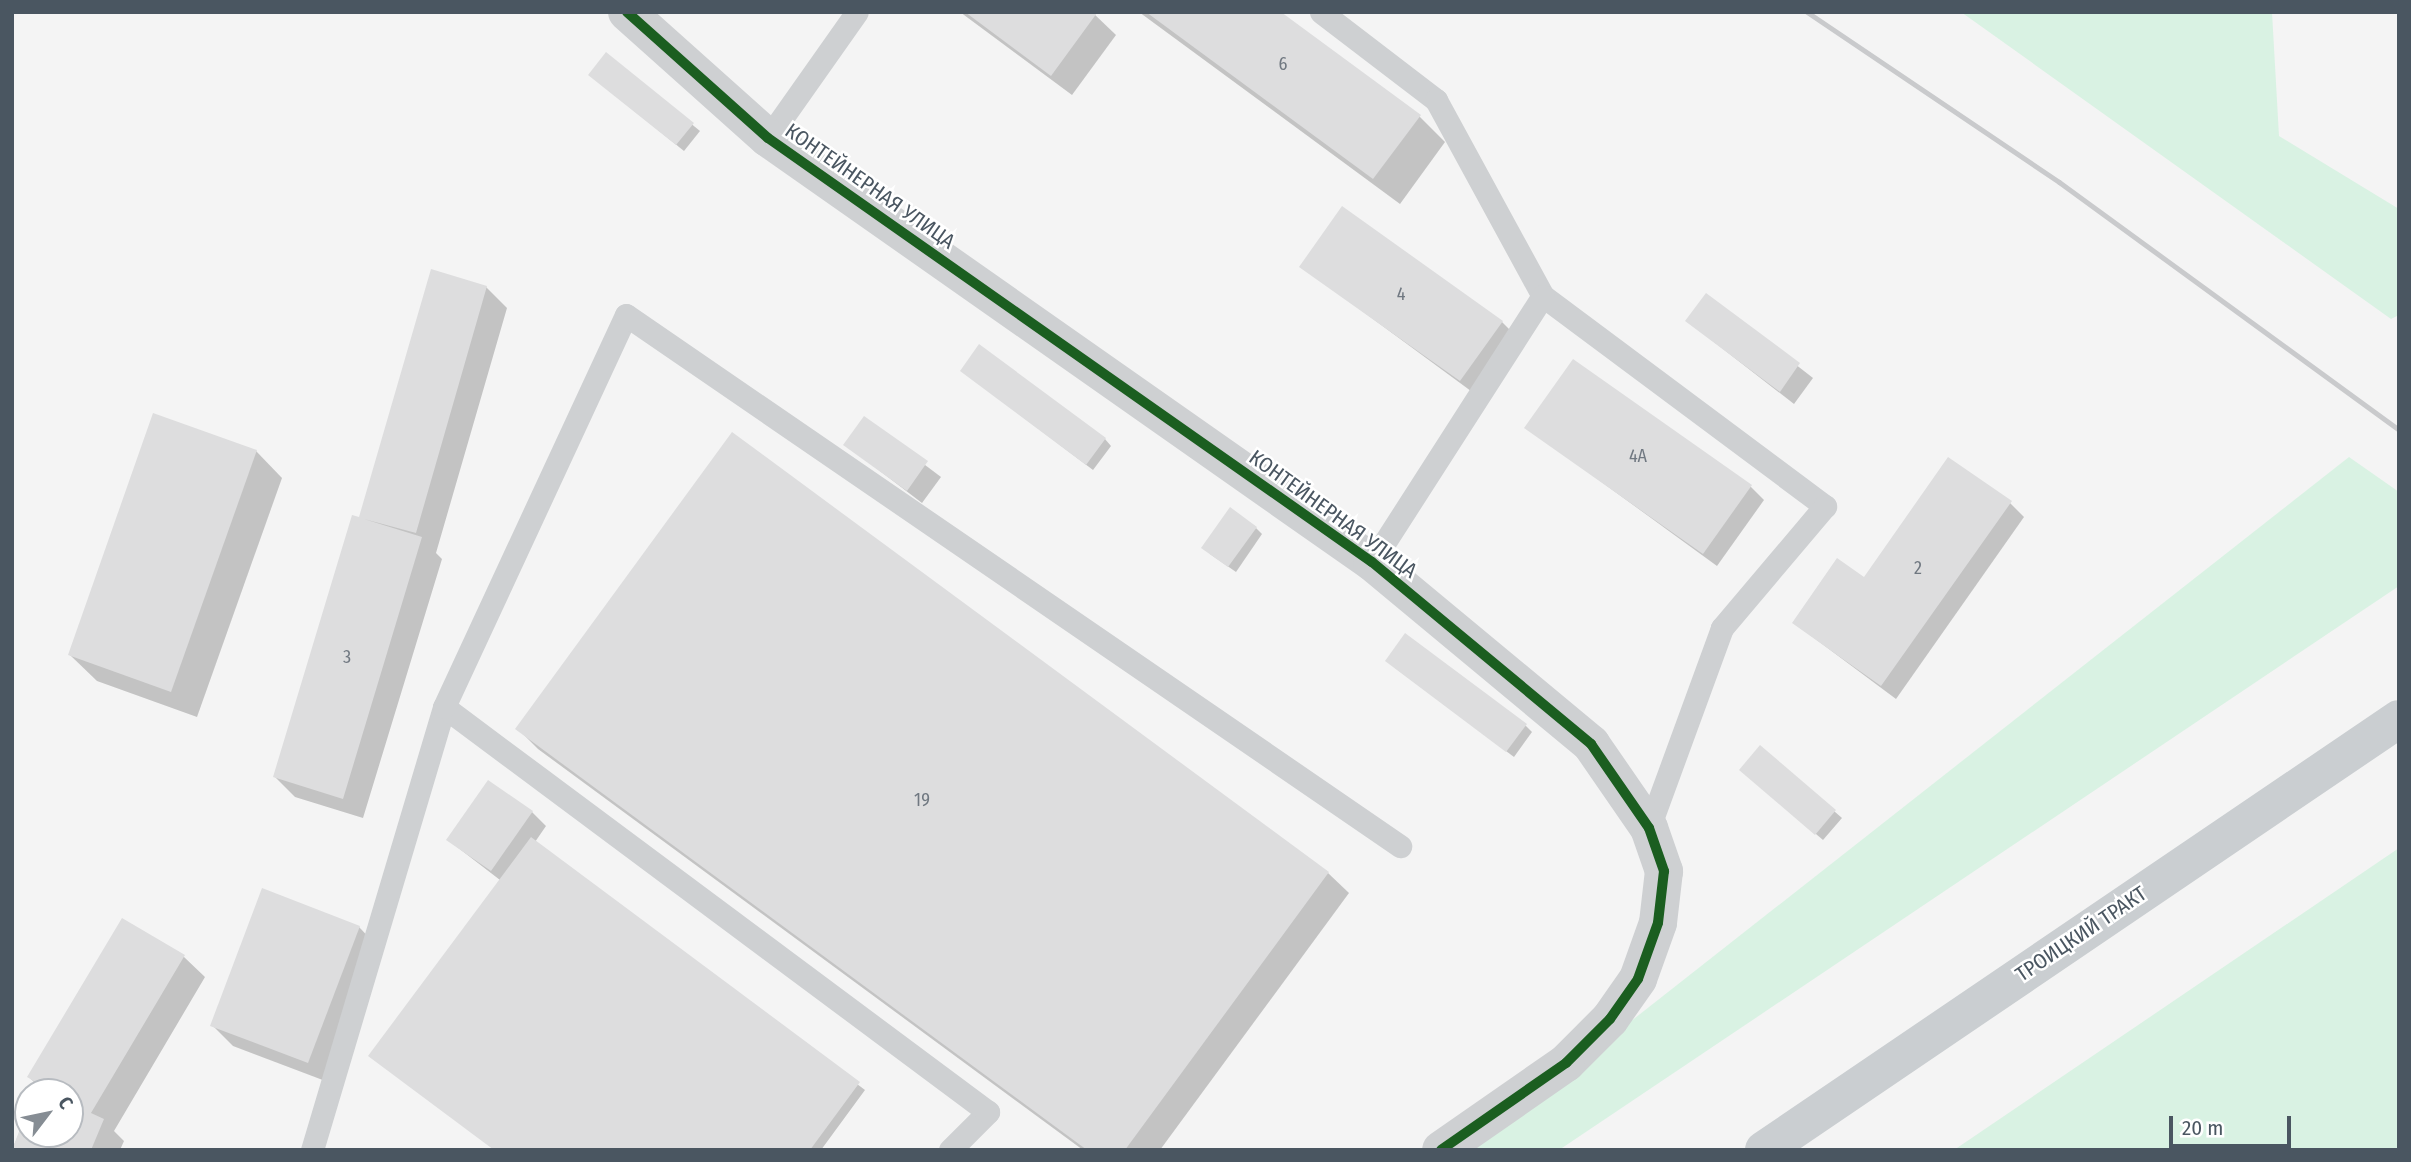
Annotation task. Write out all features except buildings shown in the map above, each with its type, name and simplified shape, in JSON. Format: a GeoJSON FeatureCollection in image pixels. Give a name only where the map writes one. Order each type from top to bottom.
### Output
{"type":"FeatureCollection","features":[{"type":"Feature","properties":{"kind":"main road","name":"ТРОИЦКИЙ ТРАКТ"},"geometry":{"type":"LineString","coordinates":[[1763,1150],[2399,719]]}},
{"type":"Feature","properties":{"kind":"street","name":"КОНТЕЙНЕРНАЯ УЛИЦА"},"geometry":{"type":"LineString","coordinates":[[627,12],[768,138],[1372,562],[1591,744],[1649,828],[1664,870],[1658,923],[1638,979],[1610,1019],[1566,1063],[1441,1150]]}},
{"type":"Feature","properties":{"kind":"lane"},"geometry":{"type":"LineString","coordinates":[[768,138],[856,12]]}},
{"type":"Feature","properties":{"kind":"lane"},"geometry":{"type":"LineString","coordinates":[[1321,12],[1436,100],[1544,296],[1825,506],[1722,628],[1649,828]]}},
{"type":"Feature","properties":{"kind":"lane"},"geometry":{"type":"LineString","coordinates":[[1372,562],[1544,296]]}},
{"type":"Feature","properties":{"kind":"lane"},"geometry":{"type":"LineString","coordinates":[[312,1150],[444,707],[626,315],[1400,846]]}},
{"type":"Feature","properties":{"kind":"lane"},"geometry":{"type":"LineString","coordinates":[[444,707],[988,1112],[950,1150]]}},
{"type":"Feature","properties":{"kind":"green space"},"geometry":{"type":"Polygon","coordinates":[[[1961,12],[2272,12],[2279,136],[2399,209],[2399,315],[2391,319],[1961,12]]]}},
{"type":"Feature","properties":{"kind":"green space"},"geometry":{"type":"Polygon","coordinates":[[[2349,457],[2399,492],[2399,586],[1559,1150],[1467,1150],[2349,457]]]}},
{"type":"Feature","properties":{"kind":"green space"},"geometry":{"type":"Polygon","coordinates":[[[2399,848],[2399,1150],[1954,1150],[2399,848]]]}},
{"type":"Feature","properties":{"kind":"railway"},"geometry":{"type":"LineString","coordinates":[[1807,12],[2059,182],[2399,430]]}},
{"type":"Feature","properties":{"kind":"cycle path"},"geometry":{"type":"LineString","coordinates":[[627,12],[768,138],[1372,562],[1591,744],[1649,828],[1664,871],[1658,923],[1638,979],[1610,1019],[1566,1063],[1441,1150]]}}]}
